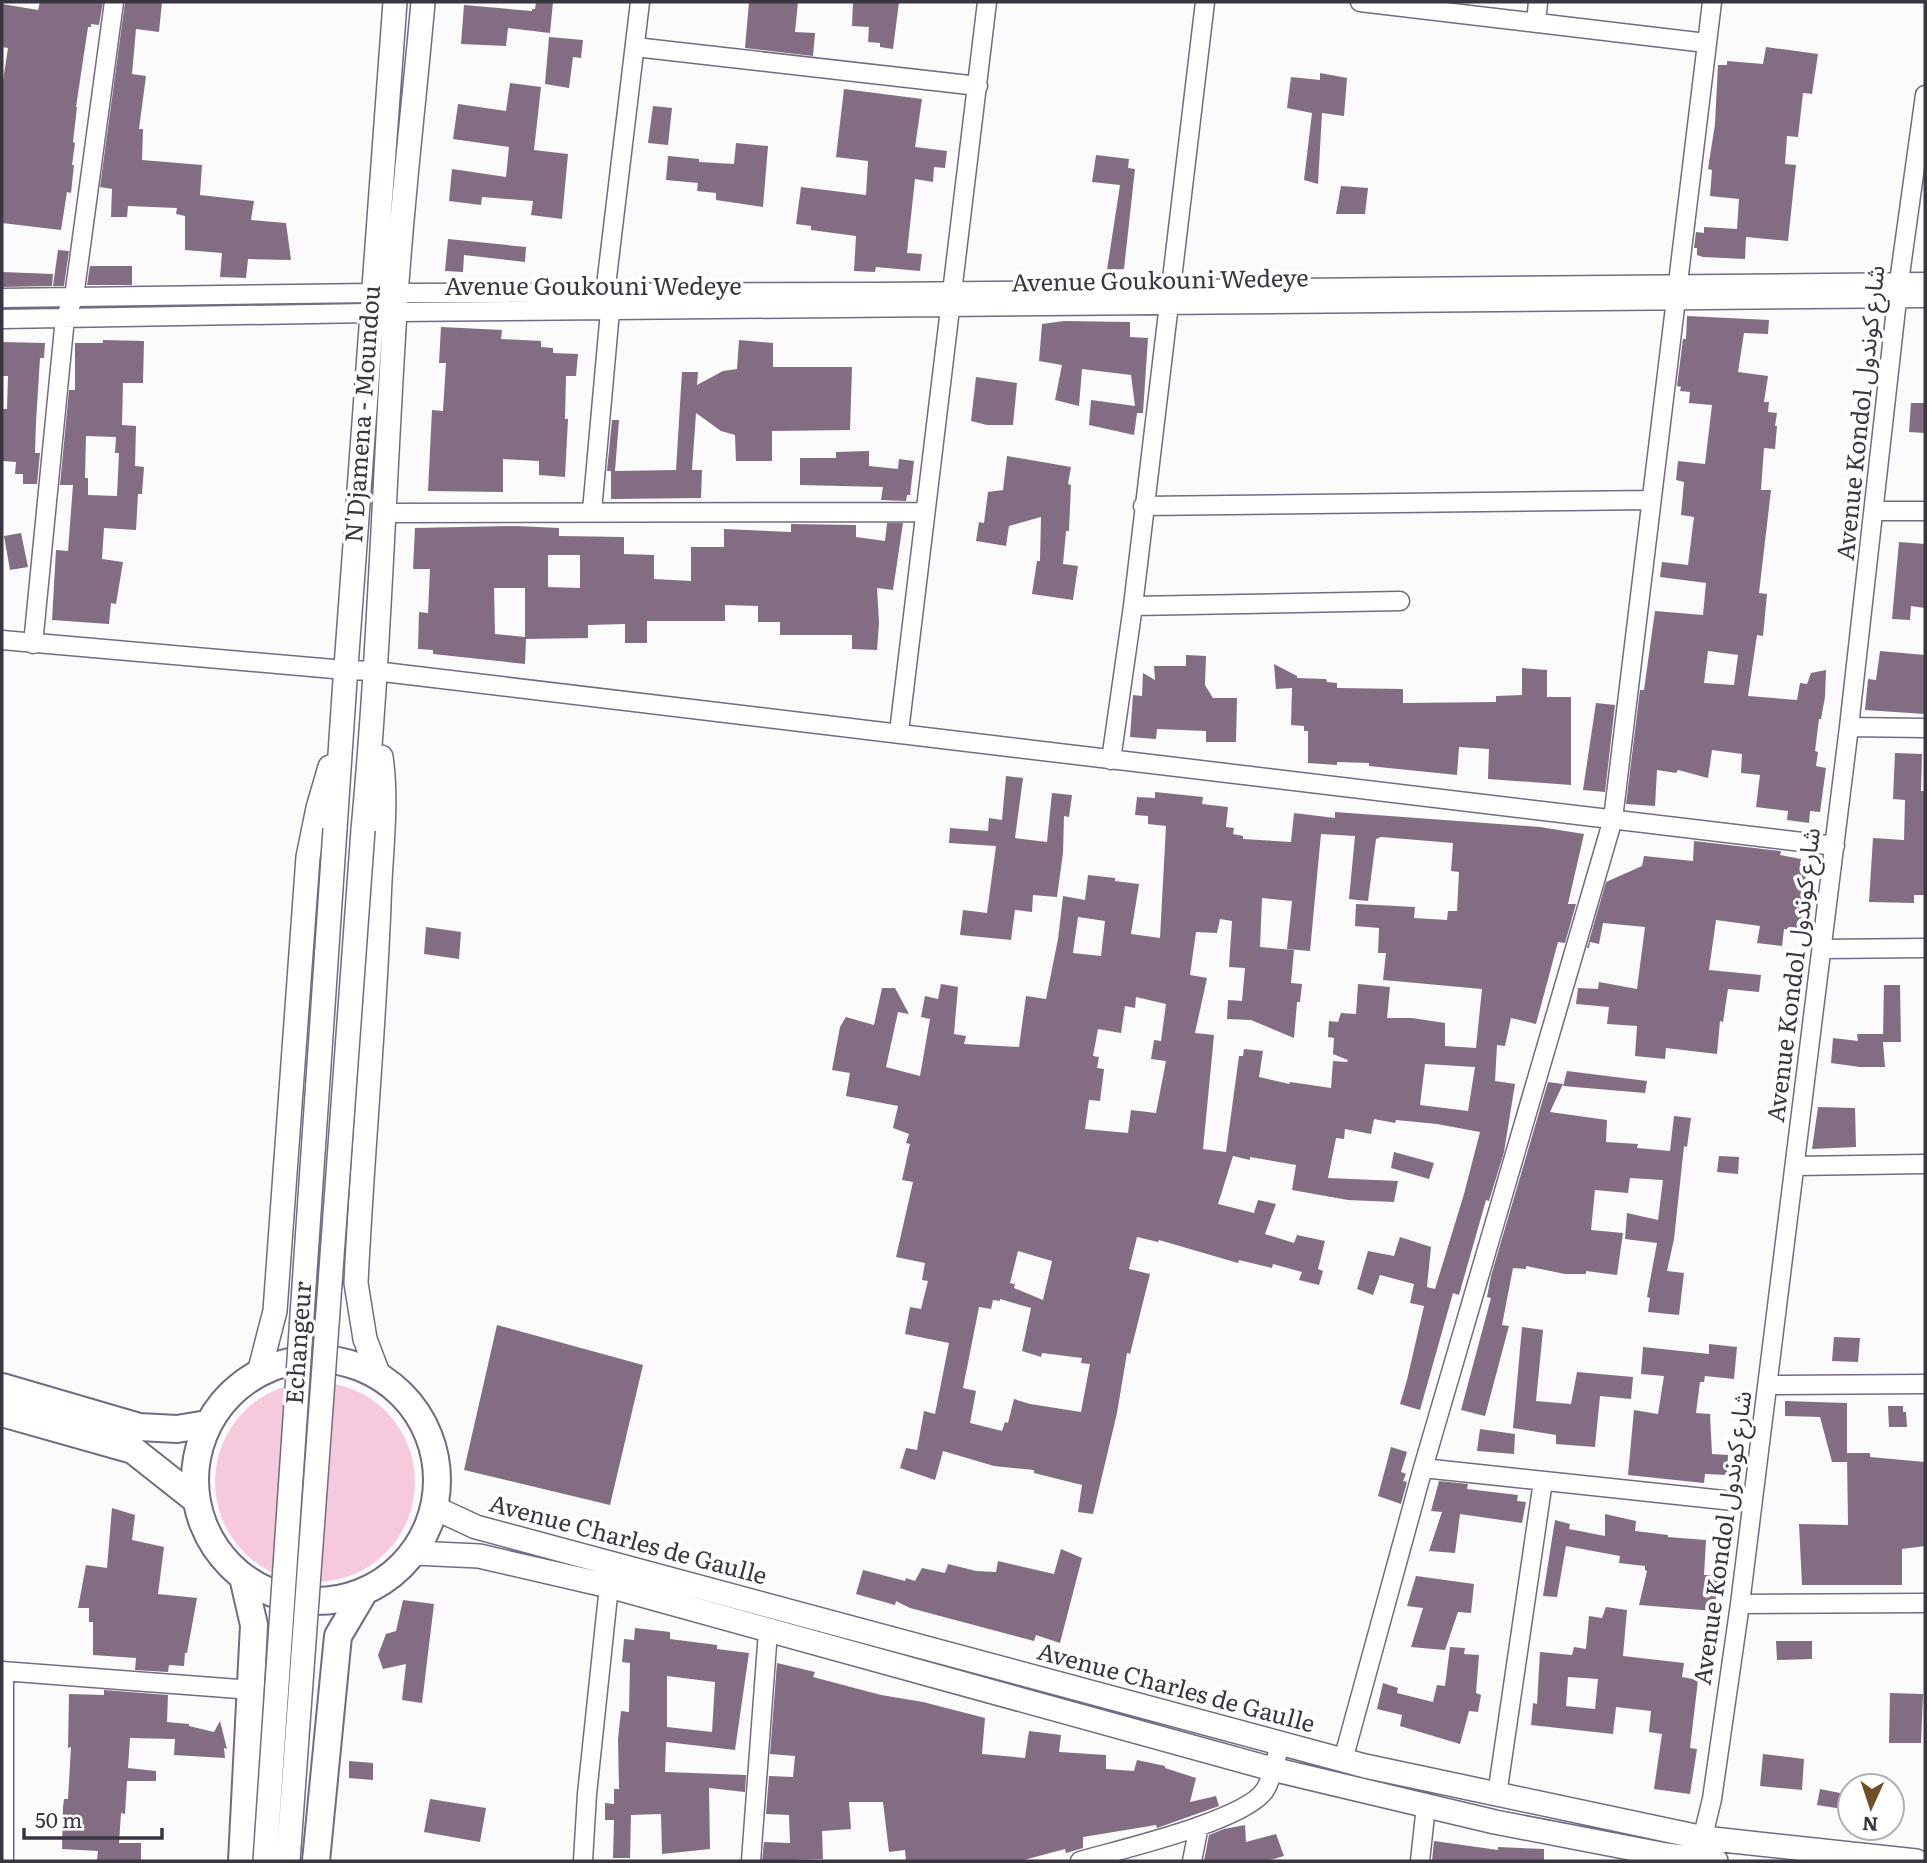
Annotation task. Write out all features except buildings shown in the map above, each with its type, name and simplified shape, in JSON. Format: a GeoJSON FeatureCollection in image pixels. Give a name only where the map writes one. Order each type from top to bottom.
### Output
{"type":"FeatureCollection","features":[{"type":"Feature","properties":{"kind":"highway"},"geometry":{"type":"LineString","coordinates":[[323,1359],[352,1364],[379,1376],[408,1401],[428,1433],[438,1470],[435,1508],[427,1532],[400,1569],[364,1592],[336,1600],[306,1601],[272,1594],[243,1577],[225,1562],[211,1543],[201,1522],[195,1499],[195,1461],[208,1424],[221,1404],[238,1386],[279,1364],[323,1359]]}},
{"type":"Feature","properties":{"kind":"highway"},"geometry":{"type":"LineString","coordinates":[[2,1387],[139,1427],[177,1429],[208,1424]]}},
{"type":"Feature","properties":{"kind":"highway"},"geometry":{"type":"LineString","coordinates":[[2,1413],[134,1450],[195,1499]]}},
{"type":"Feature","properties":{"kind":"highway"},"geometry":{"type":"LineString","coordinates":[[242,1861],[254,1625],[243,1577]]}},
{"type":"Feature","properties":{"kind":"highway"},"geometry":{"type":"LineString","coordinates":[[316,1861],[321,1788],[338,1636],[364,1592]]}},
{"type":"Feature","properties":{"kind":"main road","name":"N'Djamena - Moundou"},"geometry":{"type":"LineString","coordinates":[[265,1861],[341,727],[395,2]]}},
{"type":"Feature","properties":{"kind":"main road","name":"N'Djamena - Moundou"},"geometry":{"type":"LineString","coordinates":[[363,830],[374,709],[382,513],[395,303],[423,2]]}},
{"type":"Feature","properties":{"kind":"main road"},"geometry":{"type":"LineString","coordinates":[[374,709],[383,770],[382,816],[356,1283],[365,1339],[379,1376]]}},
{"type":"Feature","properties":{"kind":"main road"},"geometry":{"type":"LineString","coordinates":[[259,1373],[275,1311],[308,857],[318,808],[341,727]]}},
{"type":"Feature","properties":{"kind":"main road","name":"Echangeur"},"geometry":{"type":"LineString","coordinates":[[288,1861],[363,830]]}},
{"type":"Feature","properties":{"kind":"main road","name":"Avenue Charles de Gaulle"},"geometry":{"type":"LineString","coordinates":[[435,1508],[476,1527],[1343,1760],[1497,1795],[1703,1855]]}},
{"type":"Feature","properties":{"kind":"main road","name":"Avenue Charles de Gaulle"},"geometry":{"type":"LineString","coordinates":[[414,1553],[479,1556],[609,1586],[1272,1769],[1495,1822],[1703,1855],[1916,1861]]}},
{"type":"Feature","properties":{"kind":"main road"},"geometry":{"type":"LineString","coordinates":[[662,1601],[667,1578]]}},
{"type":"Feature","properties":{"kind":"main road"},"geometry":{"type":"LineString","coordinates":[[967,1685],[975,1660]]}},
{"type":"Feature","properties":{"kind":"street"},"geometry":{"type":"LineString","coordinates":[[33,644],[65,318],[74,298],[114,2]]}},
{"type":"Feature","properties":{"kind":"street"},"geometry":{"type":"LineString","coordinates":[[592,511],[607,303],[640,2]]}},
{"type":"Feature","properties":{"kind":"street"},"geometry":{"type":"LineString","coordinates":[[899,732],[988,2]]}},
{"type":"Feature","properties":{"kind":"street"},"geometry":{"type":"LineString","coordinates":[[1111,760],[1133,606],[1205,2]]}},
{"type":"Feature","properties":{"kind":"street"},"geometry":{"type":"LineString","coordinates":[[1360,2],[1706,43]]}},
{"type":"Feature","properties":{"kind":"street"},"geometry":{"type":"LineString","coordinates":[[1536,23],[1538,2]]}},
{"type":"Feature","properties":{"kind":"street"},"geometry":{"type":"LineString","coordinates":[[1343,1760],[1423,1468],[1613,819],[1712,2]]}},
{"type":"Feature","properties":{"kind":"street"},"geometry":{"type":"LineString","coordinates":[[635,47],[978,86]]}},
{"type":"Feature","properties":{"kind":"street","name":"Avenue Kondol شارع كوندول"},"geometry":{"type":"LineString","coordinates":[[1703,1855],[1740,1604],[1768,1385],[1875,511],[1898,290],[1925,95]]}},
{"type":"Feature","properties":{"kind":"street","name":"Avenue Goukouni Wedeye"},"geometry":{"type":"LineString","coordinates":[[395,303],[1898,290],[1925,282]]}},
{"type":"Feature","properties":{"kind":"street","name":"Avenue Goukouni Wedeye"},"geometry":{"type":"LineString","coordinates":[[1898,290],[1925,298]]}},
{"type":"Feature","properties":{"kind":"street"},"geometry":{"type":"LineString","coordinates":[[2,298],[371,303]]}},
{"type":"Feature","properties":{"kind":"street"},"geometry":{"type":"LineString","coordinates":[[2,319],[371,303]]}},
{"type":"Feature","properties":{"kind":"street"},"geometry":{"type":"LineString","coordinates":[[1143,506],[1651,500]]}},
{"type":"Feature","properties":{"kind":"street"},"geometry":{"type":"LineString","coordinates":[[1875,511],[1925,511]]}},
{"type":"Feature","properties":{"kind":"street"},"geometry":{"type":"LineString","coordinates":[[382,513],[925,512]]}},
{"type":"Feature","properties":{"kind":"street"},"geometry":{"type":"LineString","coordinates":[[1133,606],[1400,601]]}},
{"type":"Feature","properties":{"kind":"street"},"geometry":{"type":"LineString","coordinates":[[2,640],[375,671],[1835,845]]}},
{"type":"Feature","properties":{"kind":"street"},"geometry":{"type":"LineString","coordinates":[[1849,727],[1925,727]]}},
{"type":"Feature","properties":{"kind":"street"},"geometry":{"type":"LineString","coordinates":[[1822,949],[1925,948]]}},
{"type":"Feature","properties":{"kind":"street"},"geometry":{"type":"LineString","coordinates":[[1795,1166],[1925,1164]]}},
{"type":"Feature","properties":{"kind":"street"},"geometry":{"type":"LineString","coordinates":[[1768,1385],[1925,1384]]}},
{"type":"Feature","properties":{"kind":"street"},"geometry":{"type":"LineString","coordinates":[[1423,1468],[1752,1503]]}},
{"type":"Feature","properties":{"kind":"street"},"geometry":{"type":"LineString","coordinates":[[1497,1795],[1543,1481]]}},
{"type":"Feature","properties":{"kind":"street"},"geometry":{"type":"LineString","coordinates":[[583,1861],[587,1794],[609,1586]]}},
{"type":"Feature","properties":{"kind":"street"},"geometry":{"type":"LineString","coordinates":[[1740,1604],[1925,1603]]}},
{"type":"Feature","properties":{"kind":"street"},"geometry":{"type":"LineString","coordinates":[[751,1861],[768,1631]]}},
{"type":"Feature","properties":{"kind":"street"},"geometry":{"type":"LineString","coordinates":[[4,1861],[3,1671],[252,1690]]}},
{"type":"Feature","properties":{"kind":"street"},"geometry":{"type":"LineString","coordinates":[[1080,1861],[1199,1826],[1242,1808],[1265,1791],[1280,1743]]}},
{"type":"Feature","properties":{"kind":"street"},"geometry":{"type":"LineString","coordinates":[[1420,1861],[1426,1806]]}},
{"type":"Feature","properties":{"kind":"street"},"geometry":{"type":"LineString","coordinates":[[1192,1861],[1199,1826]]}},
{"type":"Feature","properties":{"kind":"shaded area"},"geometry":{"type":"Polygon","coordinates":[[[315,1382],[353,1390],[370,1399],[385,1412],[398,1427],[407,1444],[415,1482],[407,1520],[398,1537],[385,1552],[370,1565],[353,1574],[315,1582],[277,1574],[260,1565],[245,1552],[232,1537],[223,1520],[215,1482],[223,1444],[232,1427],[245,1412],[260,1399],[277,1390],[315,1382]]]}}]}
